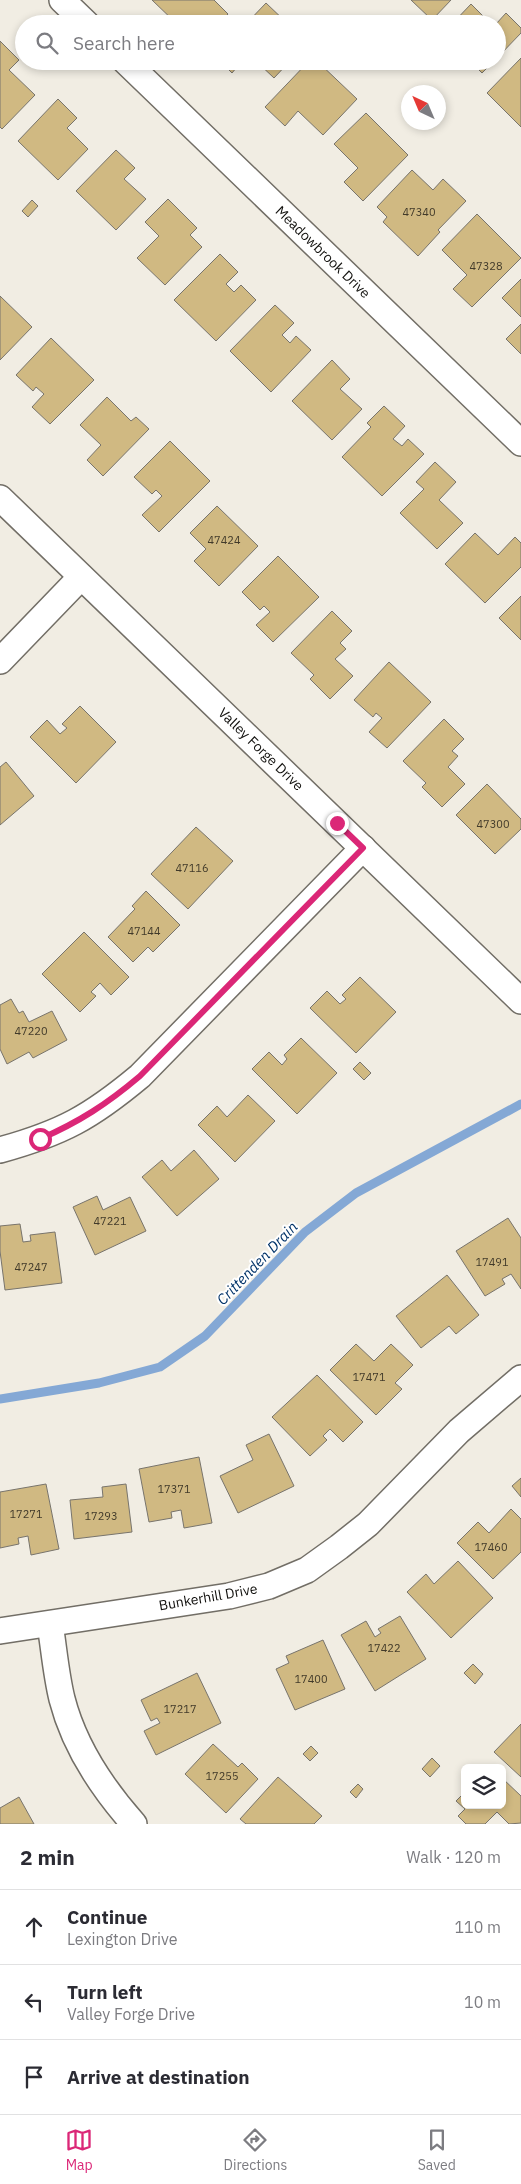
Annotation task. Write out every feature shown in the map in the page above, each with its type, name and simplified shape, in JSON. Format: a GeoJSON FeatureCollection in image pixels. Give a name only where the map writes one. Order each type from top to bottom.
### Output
{"type":"FeatureCollection","features":[{"type":"Feature","properties":{"kind":"street"},"geometry":{"type":"LineString","coordinates":[[62,0],[77,15]]}},
{"type":"Feature","properties":{"kind":"street","name":"Meadowbrook Drive"},"geometry":{"type":"LineString","coordinates":[[134,70],[521,443]]}},
{"type":"Feature","properties":{"kind":"street","name":"Valley Forge Drive"},"geometry":{"type":"LineString","coordinates":[[0,498],[521,1001]]}},
{"type":"Feature","properties":{"kind":"street"},"geometry":{"type":"LineString","coordinates":[[0,661],[81,577]]}},
{"type":"Feature","properties":{"kind":"street"},"geometry":{"type":"LineString","coordinates":[[0,1150],[40,1139],[78,1122],[108,1103],[140,1076],[363,848]]}},
{"type":"Feature","properties":{"kind":"street","name":"Bunkerhill Drive"},"geometry":{"type":"LineString","coordinates":[[0,1631],[229,1596],[269,1586],[307,1570],[339,1548],[368,1524],[459,1431],[521,1378]]}},
{"type":"Feature","properties":{"kind":"street"},"geometry":{"type":"LineString","coordinates":[[50,1624],[62,1699],[76,1738],[97,1776],[134,1824]]}},
{"type":"Feature","properties":{"kind":"building"},"geometry":{"type":"Polygon","coordinates":[[[152,0],[214,0],[228,14],[227,15],[168,15],[152,0]]]}},
{"type":"Feature","properties":{"kind":"building"},"geometry":{"type":"Polygon","coordinates":[[[411,0],[451,0],[437,15],[427,15],[411,0]]]}},
{"type":"Feature","properties":{"kind":"building"},"geometry":{"type":"Polygon","coordinates":[[[266,3],[279,15],[255,15],[266,3]]]}},
{"type":"Feature","properties":{"kind":"building"},"geometry":{"type":"Polygon","coordinates":[[[471,4],[482,15],[461,15],[471,4]]]}},
{"type":"Feature","properties":{"kind":"building"},"geometry":{"type":"Polygon","coordinates":[[[506,13],[521,28],[521,33],[506,49],[506,15],[504,15],[506,13]]]}},
{"type":"Feature","properties":{"kind":"building"},"geometry":{"type":"Polygon","coordinates":[[[0,41],[15,56],[15,64],[9,70],[35,95],[2,129],[0,127],[0,41]]]}},
{"type":"Feature","properties":{"kind":"building"},"geometry":{"type":"Polygon","coordinates":[[[521,58],[521,127],[487,93],[521,58]]]}},
{"type":"Feature","properties":{"kind":"building"},"geometry":{"type":"Polygon","coordinates":[[[266,70],[282,70],[274,78],[266,70]]]}},
{"type":"Feature","properties":{"kind":"building"},"geometry":{"type":"Polygon","coordinates":[[[300,70],[326,70],[357,99],[323,135],[298,111],[285,126],[265,107],[300,70]]]}},
{"type":"Feature","properties":{"kind":"building"},"geometry":{"type":"Polygon","coordinates":[[[58,99],[77,118],[67,128],[88,149],[58,180],[18,141],[58,99]]]}},
{"type":"Feature","properties":{"kind":"building"},"geometry":{"type":"Polygon","coordinates":[[[366,113],[408,155],[363,201],[344,182],[358,168],[334,144],[366,113]]]}},
{"type":"Feature","properties":{"kind":"building"},"geometry":{"type":"Polygon","coordinates":[[[116,150],[135,168],[124,179],[146,199],[116,230],[76,191],[116,150]]]}},
{"type":"Feature","properties":{"kind":"building"},"geometry":{"type":"Polygon","coordinates":[[[412,170],[433,190],[443,179],[466,201],[438,230],[440,232],[418,256],[383,222],[387,217],[377,207],[412,170]]]}},
{"type":"Feature","properties":{"kind":"building"},"geometry":{"type":"Polygon","coordinates":[[[168,199],[197,228],[190,235],[202,247],[165,285],[137,258],[159,236],[145,222],[168,199]]]}},
{"type":"Feature","properties":{"kind":"building"},"geometry":{"type":"Polygon","coordinates":[[[32,200],[38,206],[28,217],[22,211],[32,200]]]}},
{"type":"Feature","properties":{"kind":"building"},"geometry":{"type":"Polygon","coordinates":[[[477,214],[521,258],[472,307],[453,289],[467,275],[442,250],[477,214]]]}},
{"type":"Feature","properties":{"kind":"building"},"geometry":{"type":"Polygon","coordinates":[[[220,254],[238,272],[226,284],[234,292],[241,285],[256,300],[216,341],[174,300],[220,254]]]}},
{"type":"Feature","properties":{"kind":"building"},"geometry":{"type":"Polygon","coordinates":[[[521,279],[521,317],[502,298],[521,279]]]}},
{"type":"Feature","properties":{"kind":"building"},"geometry":{"type":"Polygon","coordinates":[[[0,296],[32,327],[0,360],[0,296]]]}},
{"type":"Feature","properties":{"kind":"building"},"geometry":{"type":"Polygon","coordinates":[[[275,305],[294,323],[282,335],[290,343],[296,336],[311,350],[271,392],[230,351],[275,305]]]}},
{"type":"Feature","properties":{"kind":"building"},"geometry":{"type":"Polygon","coordinates":[[[521,324],[521,354],[506,339],[521,324]]]}},
{"type":"Feature","properties":{"kind":"building"},"geometry":{"type":"Polygon","coordinates":[[[51,338],[94,380],[50,424],[32,407],[44,394],[36,387],[33,391],[16,375],[51,338]]]}},
{"type":"Feature","properties":{"kind":"building"},"geometry":{"type":"Polygon","coordinates":[[[332,360],[350,379],[340,389],[362,409],[332,440],[292,401],[332,360]]]}},
{"type":"Feature","properties":{"kind":"building"},"geometry":{"type":"Polygon","coordinates":[[[107,397],[131,421],[136,417],[149,429],[103,476],[87,460],[101,445],[80,425],[107,397]]]}},
{"type":"Feature","properties":{"kind":"building"},"geometry":{"type":"Polygon","coordinates":[[[384,406],[405,426],[393,439],[402,446],[408,439],[424,454],[382,496],[342,457],[371,427],[367,423],[384,406]]]}},
{"type":"Feature","properties":{"kind":"building"},"geometry":{"type":"Polygon","coordinates":[[[170,441],[210,481],[159,532],[142,515],[162,496],[156,490],[152,494],[134,477],[170,441]]]}},
{"type":"Feature","properties":{"kind":"building"},"geometry":{"type":"Polygon","coordinates":[[[435,462],[456,482],[439,500],[463,523],[437,549],[400,513],[424,489],[416,482],[435,462]]]}},
{"type":"Feature","properties":{"kind":"building"},"geometry":{"type":"Polygon","coordinates":[[[217,506],[258,546],[219,586],[194,561],[206,549],[190,533],[217,506]]]}},
{"type":"Feature","properties":{"kind":"building"},"geometry":{"type":"Polygon","coordinates":[[[475,533],[498,555],[515,537],[521,543],[521,567],[485,603],[445,564],[475,533]]]}},
{"type":"Feature","properties":{"kind":"building"},"geometry":{"type":"Polygon","coordinates":[[[278,556],[319,597],[273,642],[256,625],[270,612],[264,606],[260,610],[242,592],[278,556]]]}},
{"type":"Feature","properties":{"kind":"building"},"geometry":{"type":"Polygon","coordinates":[[[521,596],[521,640],[499,618],[521,596]]]}},
{"type":"Feature","properties":{"kind":"building"},"geometry":{"type":"Polygon","coordinates":[[[332,611],[352,631],[340,643],[346,649],[335,659],[353,676],[330,699],[310,679],[314,675],[291,653],[332,611]]]}},
{"type":"Feature","properties":{"kind":"building"},"geometry":{"type":"Polygon","coordinates":[[[389,662],[431,702],[387,748],[369,732],[382,718],[376,713],[373,717],[354,700],[389,662]]]}},
{"type":"Feature","properties":{"kind":"building"},"geometry":{"type":"Polygon","coordinates":[[[80,706],[116,742],[76,783],[30,737],[47,720],[60,734],[67,728],[62,724],[80,706]]]}},
{"type":"Feature","properties":{"kind":"building"},"geometry":{"type":"Polygon","coordinates":[[[444,719],[464,739],[452,751],[458,756],[448,767],[465,784],[442,807],[422,787],[426,783],[403,761],[444,719]]]}},
{"type":"Feature","properties":{"kind":"building"},"geometry":{"type":"Polygon","coordinates":[[[6,762],[34,796],[0,825],[0,767],[6,762]]]}},
{"type":"Feature","properties":{"kind":"building"},"geometry":{"type":"Polygon","coordinates":[[[487,784],[521,819],[521,829],[495,854],[456,815],[487,784]]]}},
{"type":"Feature","properties":{"kind":"building"},"geometry":{"type":"Polygon","coordinates":[[[196,827],[233,861],[188,909],[151,874],[196,827]]]}},
{"type":"Feature","properties":{"kind":"building"},"geometry":{"type":"Polygon","coordinates":[[[146,891],[180,925],[153,952],[148,947],[133,962],[108,937],[135,909],[132,906],[146,891]]]}},
{"type":"Feature","properties":{"kind":"building"},"geometry":{"type":"Polygon","coordinates":[[[84,932],[129,977],[111,995],[100,983],[91,992],[96,996],[80,1012],[42,974],[84,932]]]}},
{"type":"Feature","properties":{"kind":"building"},"geometry":{"type":"Polygon","coordinates":[[[360,977],[396,1012],[356,1053],[310,1008],[327,991],[340,1004],[346,999],[342,995],[360,977]]]}},
{"type":"Feature","properties":{"kind":"building"},"geometry":{"type":"Polygon","coordinates":[[[11,999],[19,1013],[23,1011],[29,1022],[52,1011],[67,1040],[33,1058],[29,1052],[7,1064],[0,1049],[0,1005],[11,999]]]}},
{"type":"Feature","properties":{"kind":"building"},"geometry":{"type":"Polygon","coordinates":[[[301,1038],[337,1073],[297,1114],[252,1069],[269,1052],[282,1065],[287,1059],[284,1055],[301,1038]]]}},
{"type":"Feature","properties":{"kind":"building"},"geometry":{"type":"Polygon","coordinates":[[[360,1062],[371,1073],[364,1080],[353,1069],[360,1062]]]}},
{"type":"Feature","properties":{"kind":"building"},"geometry":{"type":"Polygon","coordinates":[[[248,1095],[275,1121],[235,1162],[198,1125],[217,1106],[227,1117],[248,1095]]]}},
{"type":"Feature","properties":{"kind":"building"},"geometry":{"type":"Polygon","coordinates":[[[194,1150],[219,1179],[177,1216],[142,1177],[162,1160],[171,1171],[194,1150]]]}},
{"type":"Feature","properties":{"kind":"building"},"geometry":{"type":"Polygon","coordinates":[[[97,1196],[103,1210],[130,1197],[146,1231],[95,1255],[73,1207],[97,1196]]]}},
{"type":"Feature","properties":{"kind":"building"},"geometry":{"type":"Polygon","coordinates":[[[508,1218],[521,1238],[521,1289],[511,1274],[502,1279],[505,1284],[485,1296],[456,1251],[508,1218]]]}},
{"type":"Feature","properties":{"kind":"building"},"geometry":{"type":"Polygon","coordinates":[[[20,1224],[23,1242],[31,1241],[30,1235],[55,1232],[62,1283],[5,1290],[0,1251],[0,1226],[20,1224]]]}},
{"type":"Feature","properties":{"kind":"building"},"geometry":{"type":"Polygon","coordinates":[[[447,1275],[479,1315],[456,1334],[449,1326],[421,1348],[396,1316],[447,1275]]]}},
{"type":"Feature","properties":{"kind":"building"},"geometry":{"type":"Polygon","coordinates":[[[356,1344],[374,1361],[391,1344],[413,1365],[395,1383],[402,1389],[376,1415],[330,1370],[356,1344]]]}},
{"type":"Feature","properties":{"kind":"building"},"geometry":{"type":"Polygon","coordinates":[[[317,1375],[363,1422],[343,1442],[330,1429],[323,1436],[327,1440],[310,1456],[272,1417],[317,1375]]]}},
{"type":"Feature","properties":{"kind":"building"},"geometry":{"type":"Polygon","coordinates":[[[269,1434],[294,1486],[238,1513],[220,1476],[253,1460],[246,1445],[269,1434]]]}},
{"type":"Feature","properties":{"kind":"building"},"geometry":{"type":"Polygon","coordinates":[[[199,1457],[212,1523],[184,1528],[181,1510],[171,1512],[172,1518],[149,1522],[139,1469],[199,1457]]]}},
{"type":"Feature","properties":{"kind":"building"},"geometry":{"type":"Polygon","coordinates":[[[521,1478],[521,1497],[512,1486],[521,1478]]]}},
{"type":"Feature","properties":{"kind":"building"},"geometry":{"type":"Polygon","coordinates":[[[46,1484],[59,1549],[31,1555],[28,1536],[18,1538],[19,1544],[0,1548],[0,1492],[46,1484]]]}},
{"type":"Feature","properties":{"kind":"building"},"geometry":{"type":"Polygon","coordinates":[[[126,1484],[132,1532],[74,1539],[70,1500],[103,1497],[102,1487],[126,1484]]]}},
{"type":"Feature","properties":{"kind":"building"},"geometry":{"type":"Polygon","coordinates":[[[511,1509],[521,1519],[521,1552],[493,1579],[457,1543],[478,1522],[489,1533],[511,1509]]]}},
{"type":"Feature","properties":{"kind":"building"},"geometry":{"type":"Polygon","coordinates":[[[458,1561],[493,1598],[451,1638],[407,1592],[426,1574],[434,1584],[458,1561]]]}},
{"type":"Feature","properties":{"kind":"building"},"geometry":{"type":"Polygon","coordinates":[[[400,1616],[426,1659],[375,1691],[341,1635],[366,1621],[375,1637],[381,1633],[378,1629],[400,1616]]]}},
{"type":"Feature","properties":{"kind":"building"},"geometry":{"type":"Polygon","coordinates":[[[323,1640],[345,1689],[295,1710],[276,1669],[289,1663],[286,1656],[323,1640]]]}},
{"type":"Feature","properties":{"kind":"building"},"geometry":{"type":"Polygon","coordinates":[[[473,1664],[483,1674],[475,1684],[464,1673],[473,1664]]]}},
{"type":"Feature","properties":{"kind":"building"},"geometry":{"type":"Polygon","coordinates":[[[197,1673],[221,1723],[156,1755],[144,1731],[160,1723],[157,1718],[151,1721],[141,1700],[197,1673]]]}},
{"type":"Feature","properties":{"kind":"building"},"geometry":{"type":"Polygon","coordinates":[[[521,1724],[521,1777],[494,1752],[521,1724]]]}},
{"type":"Feature","properties":{"kind":"building"},"geometry":{"type":"Polygon","coordinates":[[[213,1744],[238,1767],[242,1763],[258,1779],[226,1813],[185,1774],[213,1744]]]}},
{"type":"Feature","properties":{"kind":"building"},"geometry":{"type":"Polygon","coordinates":[[[311,1746],[318,1753],[310,1761],[303,1754],[311,1746]]]}},
{"type":"Feature","properties":{"kind":"building"},"geometry":{"type":"Polygon","coordinates":[[[432,1758],[440,1766],[430,1777],[422,1769],[432,1758]]]}},
{"type":"Feature","properties":{"kind":"building"},"geometry":{"type":"Polygon","coordinates":[[[278,1777],[322,1816],[314,1824],[246,1824],[240,1819],[278,1777]]]}},
{"type":"Feature","properties":{"kind":"building"},"geometry":{"type":"Polygon","coordinates":[[[506,1782],[521,1796],[521,1823],[509,1824],[497,1812],[485,1824],[466,1824],[458,1816],[465,1809],[506,1809],[506,1782]]]}},
{"type":"Feature","properties":{"kind":"building"},"geometry":{"type":"Polygon","coordinates":[[[358,1784],[363,1789],[356,1798],[350,1792],[358,1784]]]}},
{"type":"Feature","properties":{"kind":"building"},"geometry":{"type":"Polygon","coordinates":[[[461,1796],[461,1805],[456,1801],[461,1796]]]}},
{"type":"Feature","properties":{"kind":"building"},"geometry":{"type":"Polygon","coordinates":[[[19,1797],[34,1824],[0,1824],[0,1808],[19,1797]]]}},
{"type":"Feature","properties":{"kind":"waterway","name":"Crittenden Drain"},"geometry":{"type":"LineString","coordinates":[[0,1399],[99,1383],[160,1367],[205,1336],[305,1232],[356,1193],[521,1104]]}},
{"type":"Feature","properties":{"kind":"route"},"geometry":{"type":"LineString","coordinates":[[40,1139],[78,1122],[108,1103],[140,1076],[363,848],[337,823]]}}]}
